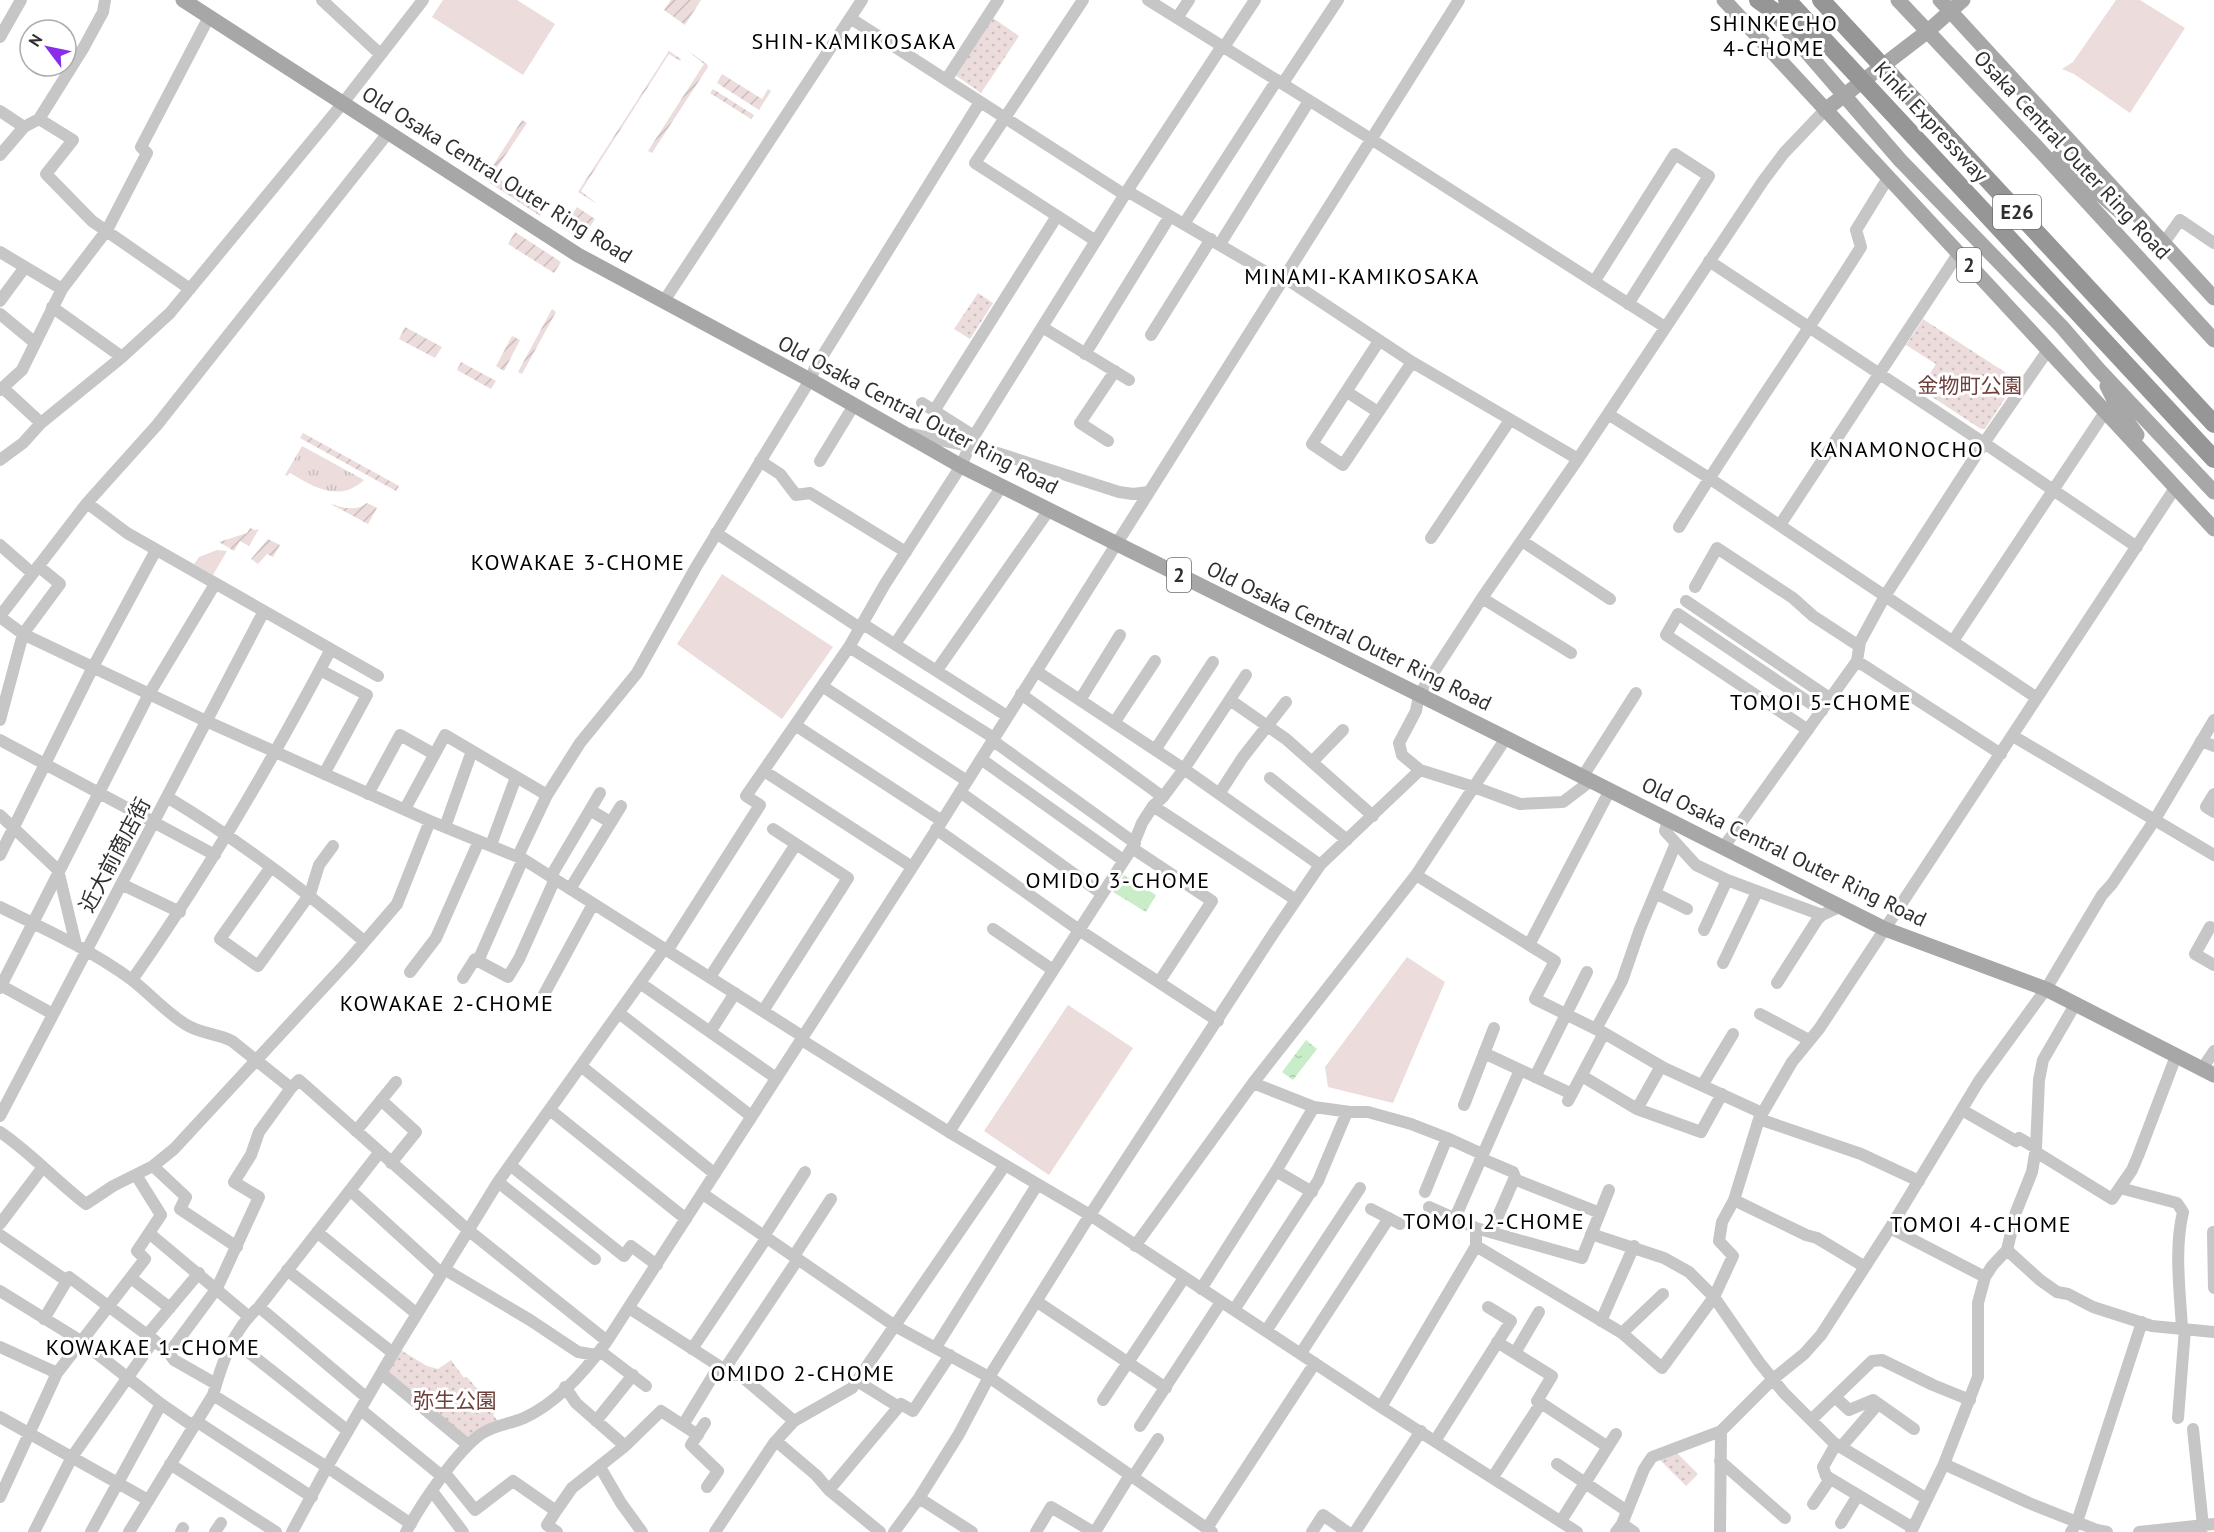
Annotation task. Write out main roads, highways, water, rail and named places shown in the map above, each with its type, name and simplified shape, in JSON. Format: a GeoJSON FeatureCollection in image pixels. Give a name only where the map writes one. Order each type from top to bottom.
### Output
{"type":"FeatureCollection","features":[{"type":"Feature","properties":{"kind":"highway"},"geometry":{"type":"LineString","coordinates":[[1760,0],[1843,60]]}},
{"type":"Feature","properties":{"kind":"highway","name":"Kinki Expressway"},"geometry":{"type":"LineString","coordinates":[[1787,0],[2214,459]]}},
{"type":"Feature","properties":{"kind":"highway","name":"Kinki Expressway"},"geometry":{"type":"LineString","coordinates":[[1821,0],[2214,424]]}},
{"type":"Feature","properties":{"kind":"main road","name":"Old Osaka Central Outer Ring Road"},"geometry":{"type":"LineString","coordinates":[[183,0],[578,255],[810,380],[961,466],[1588,778],[1839,907],[1885,929],[2046,989],[2208,1072]]}},
{"type":"Feature","properties":{"kind":"main road","name":"2"},"geometry":{"type":"LineString","coordinates":[[1724,0],[2214,529]]}},
{"type":"Feature","properties":{"kind":"main road","name":"2"},"geometry":{"type":"LineString","coordinates":[[1760,0],[1900,160],[2062,327],[2099,370],[2214,492]]}},
{"type":"Feature","properties":{"kind":"main road","name":"Osaka Central Outer Ring Road"},"geometry":{"type":"LineString","coordinates":[[1898,0],[2214,340]]}},
{"type":"Feature","properties":{"kind":"main road"},"geometry":{"type":"LineString","coordinates":[[1825,110],[1928,31],[1945,6],[1963,0]]}},
{"type":"Feature","properties":{"kind":"main road"},"geometry":{"type":"LineString","coordinates":[[1945,6],[2214,298]]}},
{"type":"Feature","properties":{"kind":"main road"},"geometry":{"type":"LineString","coordinates":[[2007,115],[2104,196],[2214,298]]}},
{"type":"Feature","properties":{"kind":"main road"},"geometry":{"type":"LineString","coordinates":[[2099,370],[2119,410],[2175,488]]}},
{"type":"Feature","properties":{"kind":"water"},"geometry":{"type":"Polygon","coordinates":[[[1124,875],[1156,895],[1146,912],[1113,892],[1124,875]]]}},
{"type":"Feature","properties":{"kind":"water"},"geometry":{"type":"Polygon","coordinates":[[[1306,1040],[1317,1049],[1293,1080],[1282,1072],[1306,1040]]]}},
{"type":"Feature","properties":{"kind":"district","name":"SHINKECHO 4-CHOME"},"geometry":{"type":"Point","coordinates":[1774,36]}},
{"type":"Feature","properties":{"kind":"district","name":"SHIN-KAMIKOSAKA"},"geometry":{"type":"Point","coordinates":[854,41]}},
{"type":"Feature","properties":{"kind":"district","name":"MINAMI-KAMIKOSAKA"},"geometry":{"type":"Point","coordinates":[1362,276]}},
{"type":"Feature","properties":{"kind":"district","name":"KANAMONOCHO"},"geometry":{"type":"Point","coordinates":[1897,449]}},
{"type":"Feature","properties":{"kind":"district","name":"KOWAKAE 3-CHOME"},"geometry":{"type":"Point","coordinates":[578,562]}},
{"type":"Feature","properties":{"kind":"district","name":"TOMOI 5-CHOME"},"geometry":{"type":"Point","coordinates":[1821,702]}},
{"type":"Feature","properties":{"kind":"district","name":"OMIDO 3-CHOME"},"geometry":{"type":"Point","coordinates":[1118,880]}},
{"type":"Feature","properties":{"kind":"district","name":"KOWAKAE 2-CHOME"},"geometry":{"type":"Point","coordinates":[447,1003]}},
{"type":"Feature","properties":{"kind":"district","name":"TOMOI 2-CHOME"},"geometry":{"type":"Point","coordinates":[1494,1221]}},
{"type":"Feature","properties":{"kind":"district","name":"TOMOI 4-CHOME"},"geometry":{"type":"Point","coordinates":[1981,1224]}},
{"type":"Feature","properties":{"kind":"district","name":"KOWAKAE 1-CHOME"},"geometry":{"type":"Point","coordinates":[153,1347]}},
{"type":"Feature","properties":{"kind":"district","name":"OMIDO 2-CHOME"},"geometry":{"type":"Point","coordinates":[803,1373]}},
{"type":"Feature","properties":{"kind":"park label","name":"金物町公園"},"geometry":{"type":"Point","coordinates":[1970,386]}},
{"type":"Feature","properties":{"kind":"park label","name":"弥生公園"},"geometry":{"type":"Point","coordinates":[455,1401]}}]}
